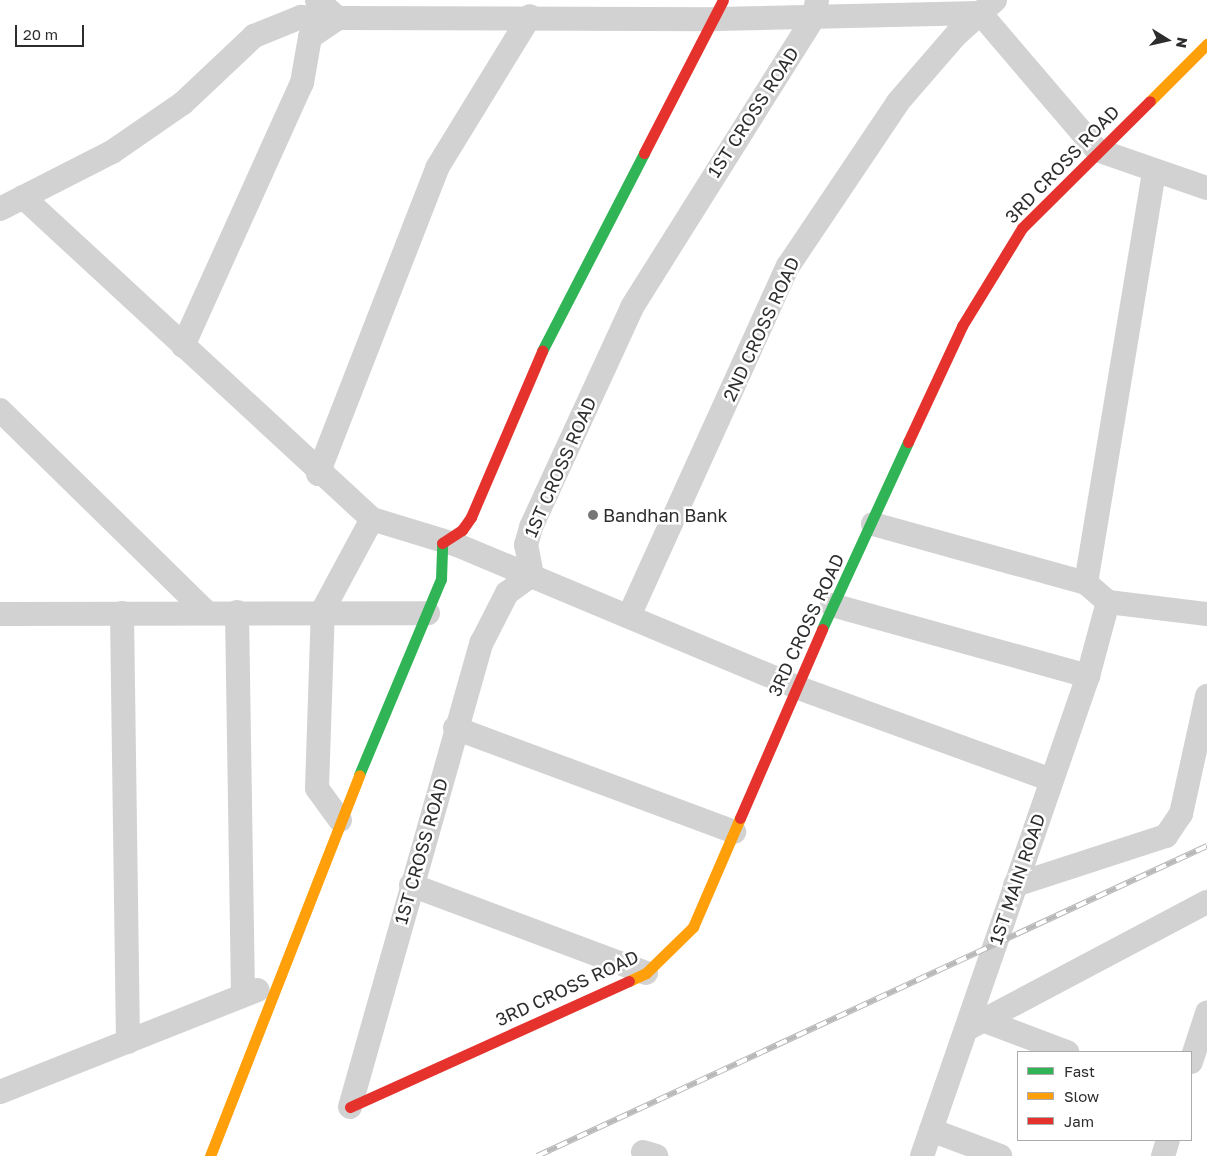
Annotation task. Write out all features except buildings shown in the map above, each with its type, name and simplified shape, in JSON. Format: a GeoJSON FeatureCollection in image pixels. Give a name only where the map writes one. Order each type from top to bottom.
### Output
{"type":"FeatureCollection","features":[{"type":"Feature","properties":{"kind":"street"},"geometry":{"type":"LineString","coordinates":[[317,0],[338,18]]}},
{"type":"Feature","properties":{"kind":"street"},"geometry":{"type":"LineString","coordinates":[[0,209],[112,152],[183,103],[254,36],[301,17],[810,12],[988,6],[1097,150],[1207,188]]}},
{"type":"Feature","properties":{"kind":"street","name":"2ND CROSS ROAD"},"geometry":{"type":"LineString","coordinates":[[629,616],[788,266],[898,102],[988,6]]}},
{"type":"Feature","properties":{"kind":"street"},"geometry":{"type":"LineString","coordinates":[[210,1156],[340,820],[428,612],[445,564],[449,543],[462,530],[471,517],[548,336],[721,12]]}},
{"type":"Feature","properties":{"kind":"street","name":"1ST CROSS ROAD"},"geometry":{"type":"LineString","coordinates":[[350,1107],[455,728],[482,642],[507,593],[526,573],[526,545],[531,527],[632,306],[810,12]]}},
{"type":"Feature","properties":{"kind":"street"},"geometry":{"type":"LineString","coordinates":[[318,474],[437,168],[530,16]]}},
{"type":"Feature","properties":{"kind":"street"},"geometry":{"type":"LineString","coordinates":[[183,346],[302,83],[310,37],[338,18]]}},
{"type":"Feature","properties":{"kind":"street","name":"3RD CROSS ROAD"},"geometry":{"type":"LineString","coordinates":[[350,1107],[646,972],[693,927],[832,606],[873,524],[962,326],[1022,228],[1097,150],[1207,44]]}},
{"type":"Feature","properties":{"kind":"street"},"geometry":{"type":"LineString","coordinates":[[1086,583],[1154,171]]}},
{"type":"Feature","properties":{"kind":"street"},"geometry":{"type":"LineString","coordinates":[[23,196],[318,474],[372,519],[449,543],[526,573],[796,687],[1051,780]]}},
{"type":"Feature","properties":{"kind":"street"},"geometry":{"type":"LineString","coordinates":[[0,410],[206,612]]}},
{"type":"Feature","properties":{"kind":"street"},"geometry":{"type":"LineString","coordinates":[[340,820],[317,788],[323,610],[372,519]]}},
{"type":"Feature","properties":{"kind":"street"},"geometry":{"type":"LineString","coordinates":[[873,524],[1086,583],[1108,602],[1207,614]]}},
{"type":"Feature","properties":{"kind":"street","name":"1ST MAIN ROAD"},"geometry":{"type":"LineString","coordinates":[[922,1156],[931,1130],[976,1025],[1015,885],[1088,676],[1108,602]]}},
{"type":"Feature","properties":{"kind":"street"},"geometry":{"type":"LineString","coordinates":[[832,606],[1088,676]]}},
{"type":"Feature","properties":{"kind":"street"},"geometry":{"type":"LineString","coordinates":[[0,614],[323,610],[428,612]]}},
{"type":"Feature","properties":{"kind":"street"},"geometry":{"type":"LineString","coordinates":[[237,612],[243,993]]}},
{"type":"Feature","properties":{"kind":"street"},"geometry":{"type":"LineString","coordinates":[[122,613],[128,1042]]}},
{"type":"Feature","properties":{"kind":"street"},"geometry":{"type":"LineString","coordinates":[[1015,885],[1166,836],[1181,814],[1207,696]]}},
{"type":"Feature","properties":{"kind":"street"},"geometry":{"type":"LineString","coordinates":[[455,728],[734,832]]}},
{"type":"Feature","properties":{"kind":"street"},"geometry":{"type":"LineString","coordinates":[[411,885],[646,972]]}},
{"type":"Feature","properties":{"kind":"street"},"geometry":{"type":"LineString","coordinates":[[976,1025],[1207,902]]}},
{"type":"Feature","properties":{"kind":"street"},"geometry":{"type":"LineString","coordinates":[[0,1092],[128,1042],[243,993],[276,986]]}},
{"type":"Feature","properties":{"kind":"street"},"geometry":{"type":"LineString","coordinates":[[1192,1059],[1207,1013]]}},
{"type":"Feature","properties":{"kind":"street"},"geometry":{"type":"LineString","coordinates":[[976,1025],[1064,1051]]}},
{"type":"Feature","properties":{"kind":"street"},"geometry":{"type":"LineString","coordinates":[[931,1130],[1000,1156]]}},
{"type":"Feature","properties":{"kind":"street"},"geometry":{"type":"LineString","coordinates":[[1163,1156],[1168,1141]]}},
{"type":"Feature","properties":{"kind":"railway"},"geometry":{"type":"LineString","coordinates":[[537,1156],[1207,846]]}},
{"type":"Feature","properties":{"kind":"traffic: fast"},"geometry":{"type":"LineString","coordinates":[[542,351],[644,153]]}},
{"type":"Feature","properties":{"kind":"traffic: fast"},"geometry":{"type":"LineString","coordinates":[[822,629],[908,442]]}},
{"type":"Feature","properties":{"kind":"traffic: fast"},"geometry":{"type":"LineString","coordinates":[[359,775],[441,579],[442,543]]}},
{"type":"Feature","properties":{"kind":"traffic: slow"},"geometry":{"type":"LineString","coordinates":[[1150,101],[1207,44]]}},
{"type":"Feature","properties":{"kind":"traffic: slow"},"geometry":{"type":"LineString","coordinates":[[210,1156],[359,775]]}},
{"type":"Feature","properties":{"kind":"traffic: slow"},"geometry":{"type":"LineString","coordinates":[[629,981],[646,973],[693,927],[740,818]]}},
{"type":"Feature","properties":{"kind":"traffic: jam"},"geometry":{"type":"LineString","coordinates":[[644,153],[723,0]]}},
{"type":"Feature","properties":{"kind":"traffic: jam"},"geometry":{"type":"LineString","coordinates":[[908,442],[962,326],[1022,228],[1150,101]]}},
{"type":"Feature","properties":{"kind":"traffic: jam"},"geometry":{"type":"LineString","coordinates":[[442,543],[462,530],[471,517],[542,351]]}},
{"type":"Feature","properties":{"kind":"traffic: jam"},"geometry":{"type":"LineString","coordinates":[[740,818],[822,629]]}},
{"type":"Feature","properties":{"kind":"traffic: jam"},"geometry":{"type":"LineString","coordinates":[[350,1107],[629,981]]}},
{"type":"Feature","properties":{"kind":"place","name":"Bandhan Bank"},"geometry":{"type":"Point","coordinates":[593,515]}}]}
